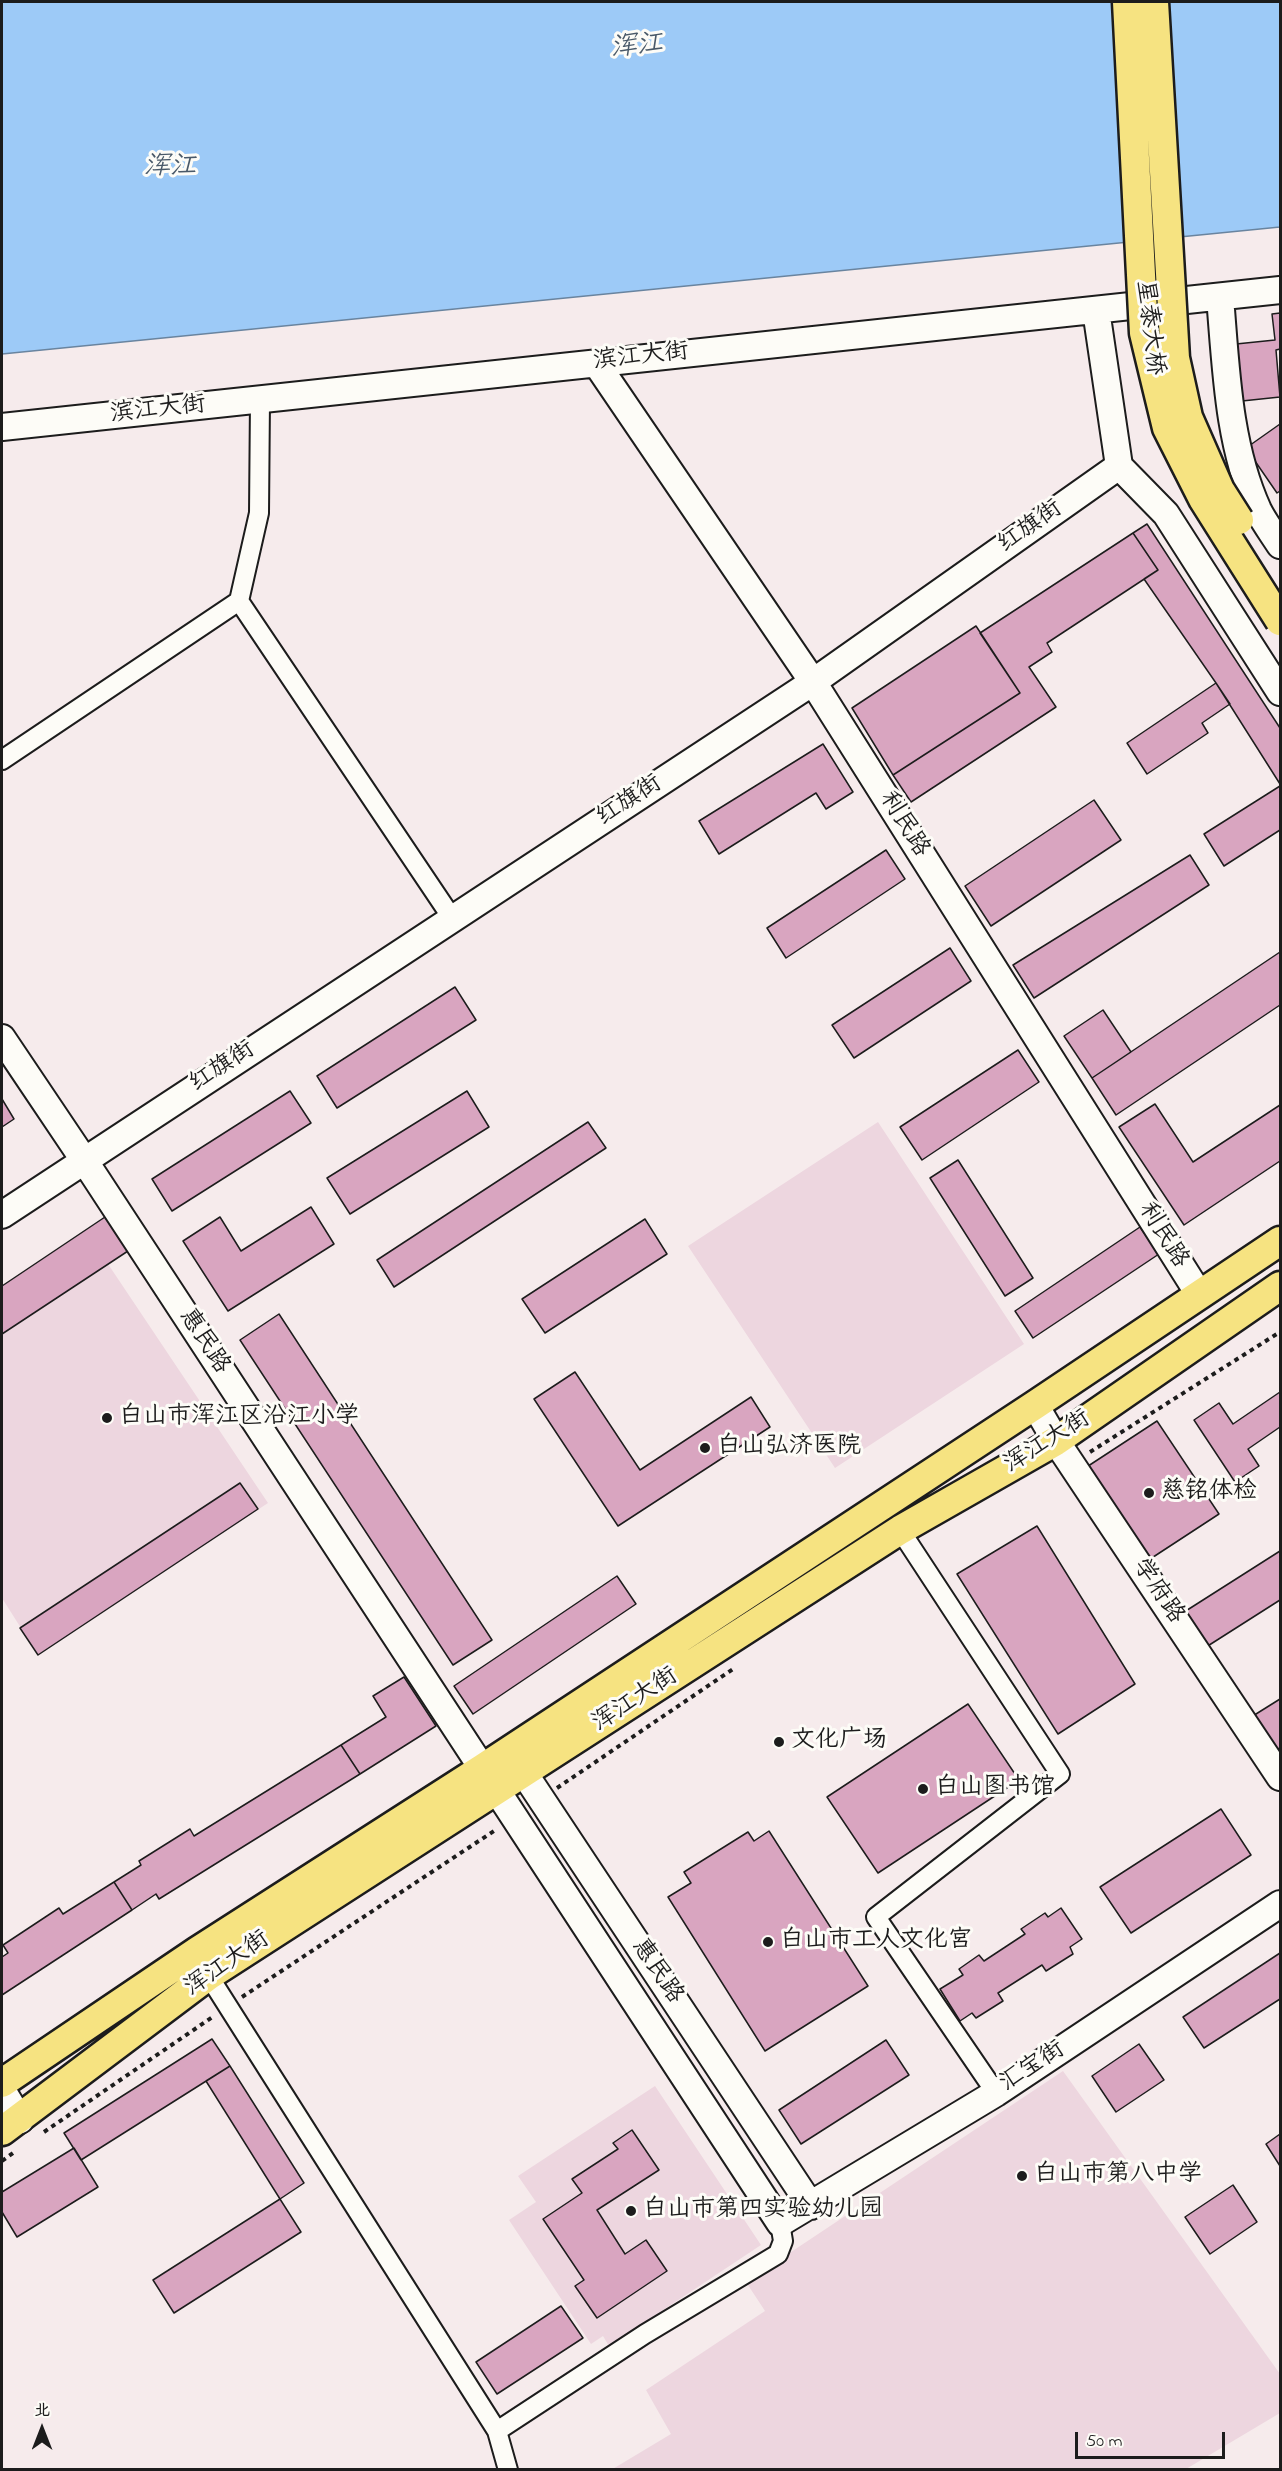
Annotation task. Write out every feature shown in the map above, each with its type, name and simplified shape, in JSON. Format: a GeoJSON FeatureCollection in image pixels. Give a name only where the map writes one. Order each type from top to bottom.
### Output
{"type":"FeatureCollection","features":[{"type":"Feature","properties":{"kind":"main road","name":"星泰大桥"},"geometry":{"type":"LineString","coordinates":[[1127,2],[1144,333],[1152,371],[1167,428],[1203,499],[1281,621]]}},
{"type":"Feature","properties":{"kind":"main road","name":"星泰大桥"},"geometry":{"type":"LineString","coordinates":[[1154,2],[1175,358],[1188,417],[1220,490],[1281,585]]}},
{"type":"Feature","properties":{"kind":"main road","name":"浑江大街"},"geometry":{"type":"LineString","coordinates":[[2,2084],[202,1964],[490,1780],[1199,1293],[1281,1241]]}},
{"type":"Feature","properties":{"kind":"main road","name":"浑江大街"},"geometry":{"type":"LineString","coordinates":[[490,1780],[524,1773],[900,1530],[1063,1453],[1281,1286]]}},
{"type":"Feature","properties":{"kind":"main road","name":"浑江大街"},"geometry":{"type":"LineString","coordinates":[[21,2133],[202,1964]]}},
{"type":"Feature","properties":{"kind":"street","name":"滨江大街"},"geometry":{"type":"LineString","coordinates":[[2,427],[1281,290]]}},
{"type":"Feature","properties":{"kind":"street"},"geometry":{"type":"LineString","coordinates":[[1220,297],[1227,391],[1241,460],[1258,511],[1281,545]]}},
{"type":"Feature","properties":{"kind":"street"},"geometry":{"type":"LineString","coordinates":[[1096,310],[1119,466],[1166,514],[1281,692]]}},
{"type":"Feature","properties":{"kind":"street","name":"利民路"},"geometry":{"type":"LineString","coordinates":[[596,363],[813,682],[1199,1293]]}},
{"type":"Feature","properties":{"kind":"street"},"geometry":{"type":"LineString","coordinates":[[2,760],[238,601],[259,513],[260,400]]}},
{"type":"Feature","properties":{"kind":"street","name":"红旗街"},"geometry":{"type":"LineString","coordinates":[[2,1215],[813,682],[1119,466]]}},
{"type":"Feature","properties":{"kind":"street"},"geometry":{"type":"LineString","coordinates":[[238,601],[452,918]]}},
{"type":"Feature","properties":{"kind":"street","name":"惠民路"},"geometry":{"type":"LineString","coordinates":[[2,1038],[780,2223]]}},
{"type":"Feature","properties":{"kind":"street","name":"学府路"},"geometry":{"type":"LineString","coordinates":[[1035,1405],[1063,1453],[1281,1777]]}},
{"type":"Feature","properties":{"kind":"street"},"geometry":{"type":"LineString","coordinates":[[900,1530],[1060,1774],[876,1917],[996,2093]]}},
{"type":"Feature","properties":{"kind":"street","name":"惠民路"},"geometry":{"type":"LineString","coordinates":[[524,1773],[811,2206]]}},
{"type":"Feature","properties":{"kind":"street","name":"汇宝街"},"geometry":{"type":"LineString","coordinates":[[780,2223],[996,2093],[1281,1904]]}},
{"type":"Feature","properties":{"kind":"street"},"geometry":{"type":"LineString","coordinates":[[202,1964],[227,2007],[497,2431],[508,2469]]}},
{"type":"Feature","properties":{"kind":"street"},"geometry":{"type":"LineString","coordinates":[[2,2090],[21,2133]]}},
{"type":"Feature","properties":{"kind":"street"},"geometry":{"type":"LineString","coordinates":[[497,2431],[645,2334],[778,2254],[783,2241],[780,2223]]}},
{"type":"Feature","properties":{"kind":"path"},"geometry":{"type":"LineString","coordinates":[[1063,1453],[1281,1332]]}},
{"type":"Feature","properties":{"kind":"path"},"geometry":{"type":"LineString","coordinates":[[541,1799],[736,1667]]}},
{"type":"Feature","properties":{"kind":"path"},"geometry":{"type":"LineString","coordinates":[[2,2161],[21,2133],[227,2007],[514,1817]]}},
{"type":"Feature","properties":{"kind":"shaded area"},"geometry":{"type":"Polygon","coordinates":[[[878,1122],[1024,1344],[835,1468],[688,1246],[878,1122]]]}},
{"type":"Feature","properties":{"kind":"shaded area","name":"白山市浑江区沿江小学"},"geometry":{"type":"Polygon","coordinates":[[[108,1264],[268,1503],[38,1655],[2,1598],[2,1334],[108,1264]]]}},
{"type":"Feature","properties":{"kind":"shaded area","name":"白山市第八中学"},"geometry":{"type":"Polygon","coordinates":[[[1063,2071],[1280,2374],[1280,2413],[1186,2469],[611,2470],[671,2434],[646,2390],[765,2311],[746,2282],[1063,2071]]]}},
{"type":"Feature","properties":{"kind":"shaded area","name":"白山市第四实验幼儿园"},"geometry":{"type":"Polygon","coordinates":[[[655,2086],[761,2245],[609,2346],[603,2336],[591,2344],[509,2220],[536,2202],[518,2176],[655,2086]]]}},
{"type":"Feature","properties":{"kind":"water","name":"浑江"},"geometry":{"type":"Polygon","coordinates":[[[2,2],[1280,2],[1280,227],[2,354],[2,2]]]}},
{"type":"Feature","properties":{"kind":"building"},"geometry":{"type":"Polygon","coordinates":[[[1280,313],[1280,349],[1276,350],[1280,397],[1242,401],[1236,344],[1275,340],[1272,314],[1280,313]]]}},
{"type":"Feature","properties":{"kind":"building"},"geometry":{"type":"Polygon","coordinates":[[[1280,424],[1280,491],[1277,493],[1246,448],[1280,424]]]}},
{"type":"Feature","properties":{"kind":"building"},"geometry":{"type":"Polygon","coordinates":[[[1147,524],[1280,728],[1280,784],[1216,683],[1144,579],[1158,570],[1133,533],[1147,524]]]}},
{"type":"Feature","properties":{"kind":"building"},"geometry":{"type":"Polygon","coordinates":[[[1133,533],[1158,570],[1047,643],[1052,652],[1029,667],[1056,707],[911,802],[893,775],[1020,693],[980,633],[1133,533]]]}},
{"type":"Feature","properties":{"kind":"building"},"geometry":{"type":"Polygon","coordinates":[[[976,626],[1020,693],[893,775],[852,708],[976,626]]]}},
{"type":"Feature","properties":{"kind":"building"},"geometry":{"type":"Polygon","coordinates":[[[1216,683],[1230,704],[1202,723],[1208,733],[1147,774],[1127,743],[1216,683]]]}},
{"type":"Feature","properties":{"kind":"building"},"geometry":{"type":"Polygon","coordinates":[[[823,744],[853,792],[826,809],[816,793],[719,854],[699,821],[823,744]]]}},
{"type":"Feature","properties":{"kind":"building"},"geometry":{"type":"Polygon","coordinates":[[[1280,786],[1280,830],[1224,866],[1204,834],[1280,786]]]}},
{"type":"Feature","properties":{"kind":"building"},"geometry":{"type":"Polygon","coordinates":[[[1094,800],[1121,840],[991,926],[965,886],[1094,800]]]}},
{"type":"Feature","properties":{"kind":"building"},"geometry":{"type":"Polygon","coordinates":[[[886,850],[905,879],[786,958],[767,928],[886,850]]]}},
{"type":"Feature","properties":{"kind":"building"},"geometry":{"type":"Polygon","coordinates":[[[1190,855],[1209,885],[1034,998],[1013,965],[1190,855]]]}},
{"type":"Feature","properties":{"kind":"building"},"geometry":{"type":"Polygon","coordinates":[[[950,948],[971,981],[854,1058],[832,1025],[950,948]]]}},
{"type":"Feature","properties":{"kind":"building"},"geometry":{"type":"Polygon","coordinates":[[[1280,952],[1280,1005],[1116,1115],[1092,1078],[1280,952]]]}},
{"type":"Feature","properties":{"kind":"building"},"geometry":{"type":"Polygon","coordinates":[[[455,987],[476,1020],[337,1108],[317,1076],[455,987]]]}},
{"type":"Feature","properties":{"kind":"building"},"geometry":{"type":"Polygon","coordinates":[[[1103,1010],[1131,1052],[1092,1078],[1064,1036],[1103,1010]]]}},
{"type":"Feature","properties":{"kind":"building"},"geometry":{"type":"Polygon","coordinates":[[[1018,1050],[1039,1082],[922,1160],[900,1127],[1018,1050]]]}},
{"type":"Feature","properties":{"kind":"building"},"geometry":{"type":"Polygon","coordinates":[[[290,1091],[311,1123],[172,1211],[152,1179],[290,1091]]]}},
{"type":"Feature","properties":{"kind":"building"},"geometry":{"type":"Polygon","coordinates":[[[467,1091],[489,1127],[350,1214],[327,1178],[467,1091]]]}},
{"type":"Feature","properties":{"kind":"building"},"geometry":{"type":"Polygon","coordinates":[[[2,1099],[14,1119],[2,1127],[2,1099]]]}},
{"type":"Feature","properties":{"kind":"building"},"geometry":{"type":"Polygon","coordinates":[[[1155,1104],[1193,1162],[1280,1105],[1280,1161],[1184,1225],[1119,1127],[1155,1104]]]}},
{"type":"Feature","properties":{"kind":"building"},"geometry":{"type":"Polygon","coordinates":[[[588,1122],[606,1148],[394,1287],[377,1260],[588,1122]]]}},
{"type":"Feature","properties":{"kind":"building"},"geometry":{"type":"Polygon","coordinates":[[[958,1160],[1033,1278],[1005,1296],[930,1178],[958,1160]]]}},
{"type":"Feature","properties":{"kind":"building"},"geometry":{"type":"Polygon","coordinates":[[[311,1207],[334,1244],[228,1311],[183,1241],[220,1217],[241,1251],[311,1207]]]}},
{"type":"Feature","properties":{"kind":"building"},"geometry":{"type":"Polygon","coordinates":[[[105,1217],[128,1251],[2,1334],[2,1286],[105,1217]]]}},
{"type":"Feature","properties":{"kind":"building"},"geometry":{"type":"Polygon","coordinates":[[[645,1219],[667,1254],[545,1333],[522,1299],[645,1219]]]}},
{"type":"Feature","properties":{"kind":"building"},"geometry":{"type":"Polygon","coordinates":[[[1140,1227],[1159,1254],[1033,1338],[1015,1311],[1140,1227]]]}},
{"type":"Feature","properties":{"kind":"building"},"geometry":{"type":"Polygon","coordinates":[[[279,1314],[492,1640],[453,1665],[240,1340],[279,1314]]]}},
{"type":"Feature","properties":{"kind":"building","name":"白山弘济医院"},"geometry":{"type":"Polygon","coordinates":[[[575,1372],[640,1470],[751,1397],[770,1427],[618,1526],[534,1399],[575,1372]]]}},
{"type":"Feature","properties":{"kind":"building"},"geometry":{"type":"Polygon","coordinates":[[[1280,1392],[1280,1427],[1248,1449],[1259,1466],[1235,1482],[1194,1420],[1219,1403],[1233,1424],[1280,1392]]]}},
{"type":"Feature","properties":{"kind":"building","name":"慈铭体检"},"geometry":{"type":"Polygon","coordinates":[[[1157,1421],[1219,1514],[1141,1565],[1079,1472],[1157,1421]]]}},
{"type":"Feature","properties":{"kind":"building"},"geometry":{"type":"Polygon","coordinates":[[[240,1483],[258,1509],[38,1655],[20,1628],[240,1483]]]}},
{"type":"Feature","properties":{"kind":"building"},"geometry":{"type":"Polygon","coordinates":[[[1037,1526],[1135,1684],[1058,1734],[957,1574],[1037,1526]]]}},
{"type":"Feature","properties":{"kind":"building"},"geometry":{"type":"Polygon","coordinates":[[[1280,1551],[1280,1600],[1203,1649],[1181,1614],[1280,1551]]]}},
{"type":"Feature","properties":{"kind":"building"},"geometry":{"type":"Polygon","coordinates":[[[617,1576],[636,1604],[473,1714],[454,1686],[617,1576]]]}},
{"type":"Feature","properties":{"kind":"building"},"geometry":{"type":"Polygon","coordinates":[[[404,1677],[436,1726],[360,1774],[341,1745],[386,1717],[373,1696],[404,1677]]]}},
{"type":"Feature","properties":{"kind":"building"},"geometry":{"type":"Polygon","coordinates":[[[1280,1699],[1280,1748],[1270,1754],[1248,1719],[1280,1699]]]}},
{"type":"Feature","properties":{"kind":"building","name":"白山图书馆"},"geometry":{"type":"Polygon","coordinates":[[[968,1704],[1019,1780],[878,1873],[827,1797],[968,1704]]]}},
{"type":"Feature","properties":{"kind":"building"},"geometry":{"type":"Polygon","coordinates":[[[341,1745],[360,1774],[159,1899],[156,1894],[132,1910],[114,1882],[141,1865],[139,1861],[190,1829],[194,1836],[341,1745]]]}},
{"type":"Feature","properties":{"kind":"building"},"geometry":{"type":"Polygon","coordinates":[[[1221,1809],[1251,1855],[1131,1933],[1100,1887],[1221,1809]]]}},
{"type":"Feature","properties":{"kind":"building","name":"白山市工人文化宫"},"geometry":{"type":"Polygon","coordinates":[[[769,1831],[868,1986],[765,2051],[668,1897],[691,1883],[684,1872],[748,1832],[754,1841],[769,1831]]]}},
{"type":"Feature","properties":{"kind":"building"},"geometry":{"type":"Polygon","coordinates":[[[114,1882],[132,1910],[2,1995],[2,1957],[8,1953],[3,1945],[59,1908],[63,1914],[114,1882]]]}},
{"type":"Feature","properties":{"kind":"building"},"geometry":{"type":"Polygon","coordinates":[[[1061,1908],[1082,1939],[1070,1947],[1073,1954],[1046,1971],[1042,1965],[998,1993],[1003,2001],[976,2018],[972,2013],[960,2021],[940,1989],[963,1975],[959,1969],[979,1955],[984,1961],[1025,1934],[1021,1929],[1045,1913],[1048,1917],[1061,1908]]]}},
{"type":"Feature","properties":{"kind":"building"},"geometry":{"type":"Polygon","coordinates":[[[1280,1953],[1280,1999],[1204,2048],[1183,2017],[1280,1953]]]}},
{"type":"Feature","properties":{"kind":"building"},"geometry":{"type":"Polygon","coordinates":[[[212,2039],[230,2066],[81,2160],[64,2133],[212,2039]]]}},
{"type":"Feature","properties":{"kind":"building"},"geometry":{"type":"Polygon","coordinates":[[[886,2040],[909,2075],[801,2144],[779,2110],[886,2040]]]}},
{"type":"Feature","properties":{"kind":"building"},"geometry":{"type":"Polygon","coordinates":[[[1139,2044],[1164,2080],[1116,2112],[1092,2076],[1139,2044]]]}},
{"type":"Feature","properties":{"kind":"building"},"geometry":{"type":"Polygon","coordinates":[[[230,2066],[304,2183],[280,2199],[206,2081],[230,2066]]]}},
{"type":"Feature","properties":{"kind":"building"},"geometry":{"type":"Polygon","coordinates":[[[632,2130],[659,2170],[597,2210],[625,2254],[646,2240],[667,2271],[597,2318],[575,2286],[584,2280],[543,2219],[582,2193],[572,2179],[618,2149],[613,2143],[632,2130]]]}},
{"type":"Feature","properties":{"kind":"building"},"geometry":{"type":"Polygon","coordinates":[[[1280,2134],[1280,2166],[1266,2144],[1280,2134]]]}},
{"type":"Feature","properties":{"kind":"building"},"geometry":{"type":"Polygon","coordinates":[[[74,2148],[98,2187],[17,2237],[2,2212],[2,2192],[74,2148]]]}},
{"type":"Feature","properties":{"kind":"building"},"geometry":{"type":"Polygon","coordinates":[[[1233,2185],[1257,2222],[1210,2254],[1185,2217],[1233,2185]]]}},
{"type":"Feature","properties":{"kind":"building"},"geometry":{"type":"Polygon","coordinates":[[[280,2199],[301,2232],[174,2313],[153,2280],[280,2199]]]}},
{"type":"Feature","properties":{"kind":"building"},"geometry":{"type":"Polygon","coordinates":[[[561,2306],[583,2338],[497,2394],[476,2362],[561,2306]]]}},
{"type":"Feature","properties":{"kind":"place","name":"白山市浑江区沿江小学"},"geometry":{"type":"Point","coordinates":[107,1418]}},
{"type":"Feature","properties":{"kind":"place","name":"白山弘济医院"},"geometry":{"type":"Point","coordinates":[705,1448]}},
{"type":"Feature","properties":{"kind":"place","name":"慈铭体检"},"geometry":{"type":"Point","coordinates":[1149,1493]}},
{"type":"Feature","properties":{"kind":"place","name":"文化广场"},"geometry":{"type":"Point","coordinates":[779,1742]}},
{"type":"Feature","properties":{"kind":"place","name":"白山图书馆"},"geometry":{"type":"Point","coordinates":[923,1789]}},
{"type":"Feature","properties":{"kind":"place","name":"白山市工人文化宫"},"geometry":{"type":"Point","coordinates":[768,1942]}},
{"type":"Feature","properties":{"kind":"place","name":"白山市第八中学"},"geometry":{"type":"Point","coordinates":[1022,2176]}},
{"type":"Feature","properties":{"kind":"place","name":"白山市第四实验幼儿园"},"geometry":{"type":"Point","coordinates":[631,2211]}}]}
